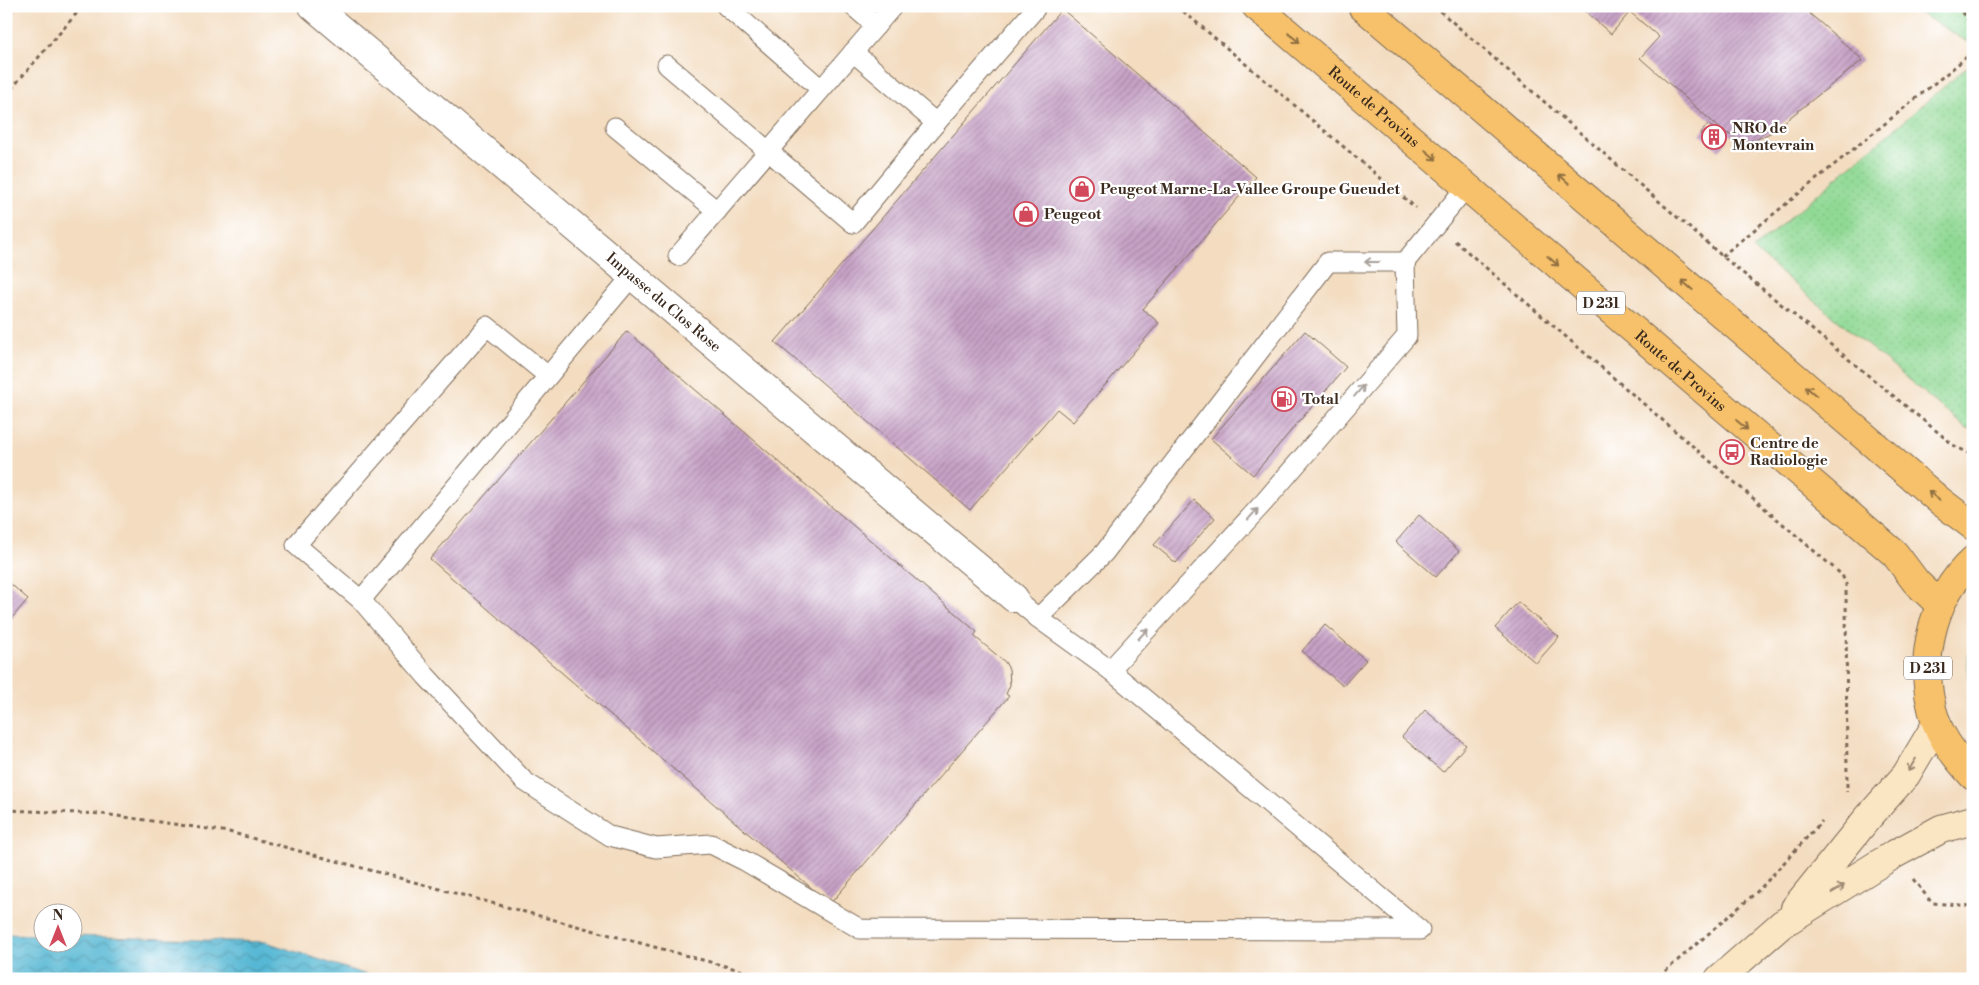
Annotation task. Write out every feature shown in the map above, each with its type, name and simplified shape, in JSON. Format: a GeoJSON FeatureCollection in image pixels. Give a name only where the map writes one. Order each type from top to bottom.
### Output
{"type":"FeatureCollection","features":[{"type":"Feature","properties":{"kind":"main road","name":"Route de Provins"},"geometry":{"type":"LineString","coordinates":[[1256,6],[1468,186],[1691,382],[1895,554],[1916,582],[1940,605]]}},
{"type":"Feature","properties":{"kind":"main road"},"geometry":{"type":"LineString","coordinates":[[1362,6],[1932,495],[1973,526]]}},
{"type":"Feature","properties":{"kind":"main road","name":"D 231"},"geometry":{"type":"LineString","coordinates":[[1973,560],[1962,570],[1940,605],[1928,644],[1927,684],[1937,723],[1955,756],[1973,776]]}},
{"type":"Feature","properties":{"kind":"main road"},"geometry":{"type":"LineString","coordinates":[[1782,924],[1866,820],[1906,775],[1937,723]]}},
{"type":"Feature","properties":{"kind":"main road"},"geometry":{"type":"LineString","coordinates":[[1719,979],[1782,924],[1893,855],[1941,829],[1973,820]]}},
{"type":"Feature","properties":{"kind":"street","name":"Impasse du Clos Rose"},"geometry":{"type":"LineString","coordinates":[[312,6],[1014,598]]}},
{"type":"Feature","properties":{"kind":"lane"},"geometry":{"type":"LineString","coordinates":[[726,6],[821,89]]}},
{"type":"Feature","properties":{"kind":"lane"},"geometry":{"type":"LineString","coordinates":[[853,6],[876,26]]}},
{"type":"Feature","properties":{"kind":"lane"},"geometry":{"type":"LineString","coordinates":[[678,256],[893,6]]}},
{"type":"Feature","properties":{"kind":"lane"},"geometry":{"type":"LineString","coordinates":[[667,66],[853,223],[936,123],[1035,9]]}},
{"type":"Feature","properties":{"kind":"lane"},"geometry":{"type":"LineString","coordinates":[[853,52],[936,123]]}},
{"type":"Feature","properties":{"kind":"lane"},"geometry":{"type":"LineString","coordinates":[[615,127],[717,211]]}},
{"type":"Feature","properties":{"kind":"lane"},"geometry":{"type":"LineString","coordinates":[[1110,670],[1265,501],[1407,336],[1405,262],[1468,186]]}},
{"type":"Feature","properties":{"kind":"lane"},"geometry":{"type":"LineString","coordinates":[[1038,618],[1104,553],[1328,262],[1405,262]]}},
{"type":"Feature","properties":{"kind":"lane"},"geometry":{"type":"LineString","coordinates":[[362,600],[632,276]]}},
{"type":"Feature","properties":{"kind":"lane"},"geometry":{"type":"LineString","coordinates":[[548,376],[487,326],[296,545],[362,600],[426,676],[524,781],[610,836],[656,848],[711,844],[745,861],[860,929],[1420,930],[1110,670],[1038,618],[1014,598]]}},
{"type":"Feature","properties":{"kind":"path"},"geometry":{"type":"LineString","coordinates":[[6,95],[83,6]]}},
{"type":"Feature","properties":{"kind":"path"},"geometry":{"type":"LineString","coordinates":[[1177,6],[1435,224],[1842,575],[1846,584],[1848,793],[1866,820]]}},
{"type":"Feature","properties":{"kind":"path"},"geometry":{"type":"LineString","coordinates":[[1434,6],[1722,256],[1956,447],[1973,455]]}},
{"type":"Feature","properties":{"kind":"path"},"geometry":{"type":"LineString","coordinates":[[1957,6],[1973,27]]}},
{"type":"Feature","properties":{"kind":"path"},"geometry":{"type":"LineString","coordinates":[[1722,256],[1973,52]]}},
{"type":"Feature","properties":{"kind":"path"},"geometry":{"type":"LineString","coordinates":[[1841,800],[1848,793]]}},
{"type":"Feature","properties":{"kind":"path"},"geometry":{"type":"LineString","coordinates":[[6,810],[103,814],[229,832],[772,979]]}},
{"type":"Feature","properties":{"kind":"path"},"geometry":{"type":"LineString","coordinates":[[1651,979],[1663,973],[1759,890],[1828,814]]}},
{"type":"Feature","properties":{"kind":"path"},"geometry":{"type":"LineString","coordinates":[[1893,855],[1932,903],[1973,906]]}},
{"type":"Feature","properties":{"kind":"green space"},"geometry":{"type":"Polygon","coordinates":[[[1908,6],[1973,6],[1973,45],[1908,6]]]}},
{"type":"Feature","properties":{"kind":"green space"},"geometry":{"type":"Polygon","coordinates":[[[1973,62],[1973,429],[1967,429],[1753,249],[1973,62]]]}},
{"type":"Feature","properties":{"kind":"green space"},"geometry":{"type":"Polygon","coordinates":[[[1973,633],[1973,699],[1968,666],[1969,649],[1973,633]]]}},
{"type":"Feature","properties":{"kind":"water"},"geometry":{"type":"Polygon","coordinates":[[[6,934],[32,935],[32,952],[82,952],[82,936],[266,942],[379,979],[6,979],[6,934]]]}},
{"type":"Feature","properties":{"kind":"building"},"geometry":{"type":"Polygon","coordinates":[[[1579,6],[1801,6],[1863,60],[1770,133],[1753,141],[1741,140],[1724,132],[1640,58],[1659,37],[1630,12],[1611,34],[1579,6]]]}},
{"type":"Feature","properties":{"kind":"building","name":"Peugeot"},"geometry":{"type":"Polygon","coordinates":[[[1062,9],[1256,177],[1143,309],[1159,323],[1073,422],[1057,409],[970,510],[775,342],[1062,9]]]}},
{"type":"Feature","properties":{"kind":"building","name":"NRO de Montevrain"},"geometry":{"type":"Polygon","coordinates":[[[1708,124],[1727,141],[1719,151],[1700,134],[1708,124]]]}},
{"type":"Feature","properties":{"kind":"building"},"geometry":{"type":"Polygon","coordinates":[[[627,331],[977,632],[974,636],[1005,662],[1009,669],[1010,685],[1006,694],[1009,696],[830,904],[430,559],[627,331]]]}},
{"type":"Feature","properties":{"kind":"building"},"geometry":{"type":"Polygon","coordinates":[[[1305,331],[1346,367],[1253,475],[1211,439],[1305,331]]]}},
{"type":"Feature","properties":{"kind":"building"},"geometry":{"type":"Polygon","coordinates":[[[1194,500],[1215,518],[1176,563],[1154,545],[1194,500]]]}},
{"type":"Feature","properties":{"kind":"building"},"geometry":{"type":"Polygon","coordinates":[[[1419,515],[1459,551],[1436,577],[1396,542],[1419,515]]]}},
{"type":"Feature","properties":{"kind":"building"},"geometry":{"type":"Polygon","coordinates":[[[6,580],[28,599],[6,625],[6,580]]]}},
{"type":"Feature","properties":{"kind":"building"},"geometry":{"type":"Polygon","coordinates":[[[1518,602],[1559,637],[1536,663],[1495,628],[1518,602]]]}},
{"type":"Feature","properties":{"kind":"building"},"geometry":{"type":"Polygon","coordinates":[[[1325,625],[1366,660],[1343,686],[1302,651],[1325,625]]]}},
{"type":"Feature","properties":{"kind":"building"},"geometry":{"type":"Polygon","coordinates":[[[1425,710],[1466,745],[1443,772],[1402,737],[1425,710]]]}},
{"type":"Feature","properties":{"kind":"place","name":"NRO de Montevrain"},"geometry":{"type":"Point","coordinates":[1714,137]}},
{"type":"Feature","properties":{"kind":"place","name":"Peugeot Marne-La-Vallee Groupe Gueudet"},"geometry":{"type":"Point","coordinates":[1082,189]}},
{"type":"Feature","properties":{"kind":"place","name":"Peugeot"},"geometry":{"type":"Point","coordinates":[1026,214]}},
{"type":"Feature","properties":{"kind":"place","name":"Total"},"geometry":{"type":"Point","coordinates":[1284,399]}},
{"type":"Feature","properties":{"kind":"place","name":"Centre de Radiologie"},"geometry":{"type":"Point","coordinates":[1732,452]}}]}
